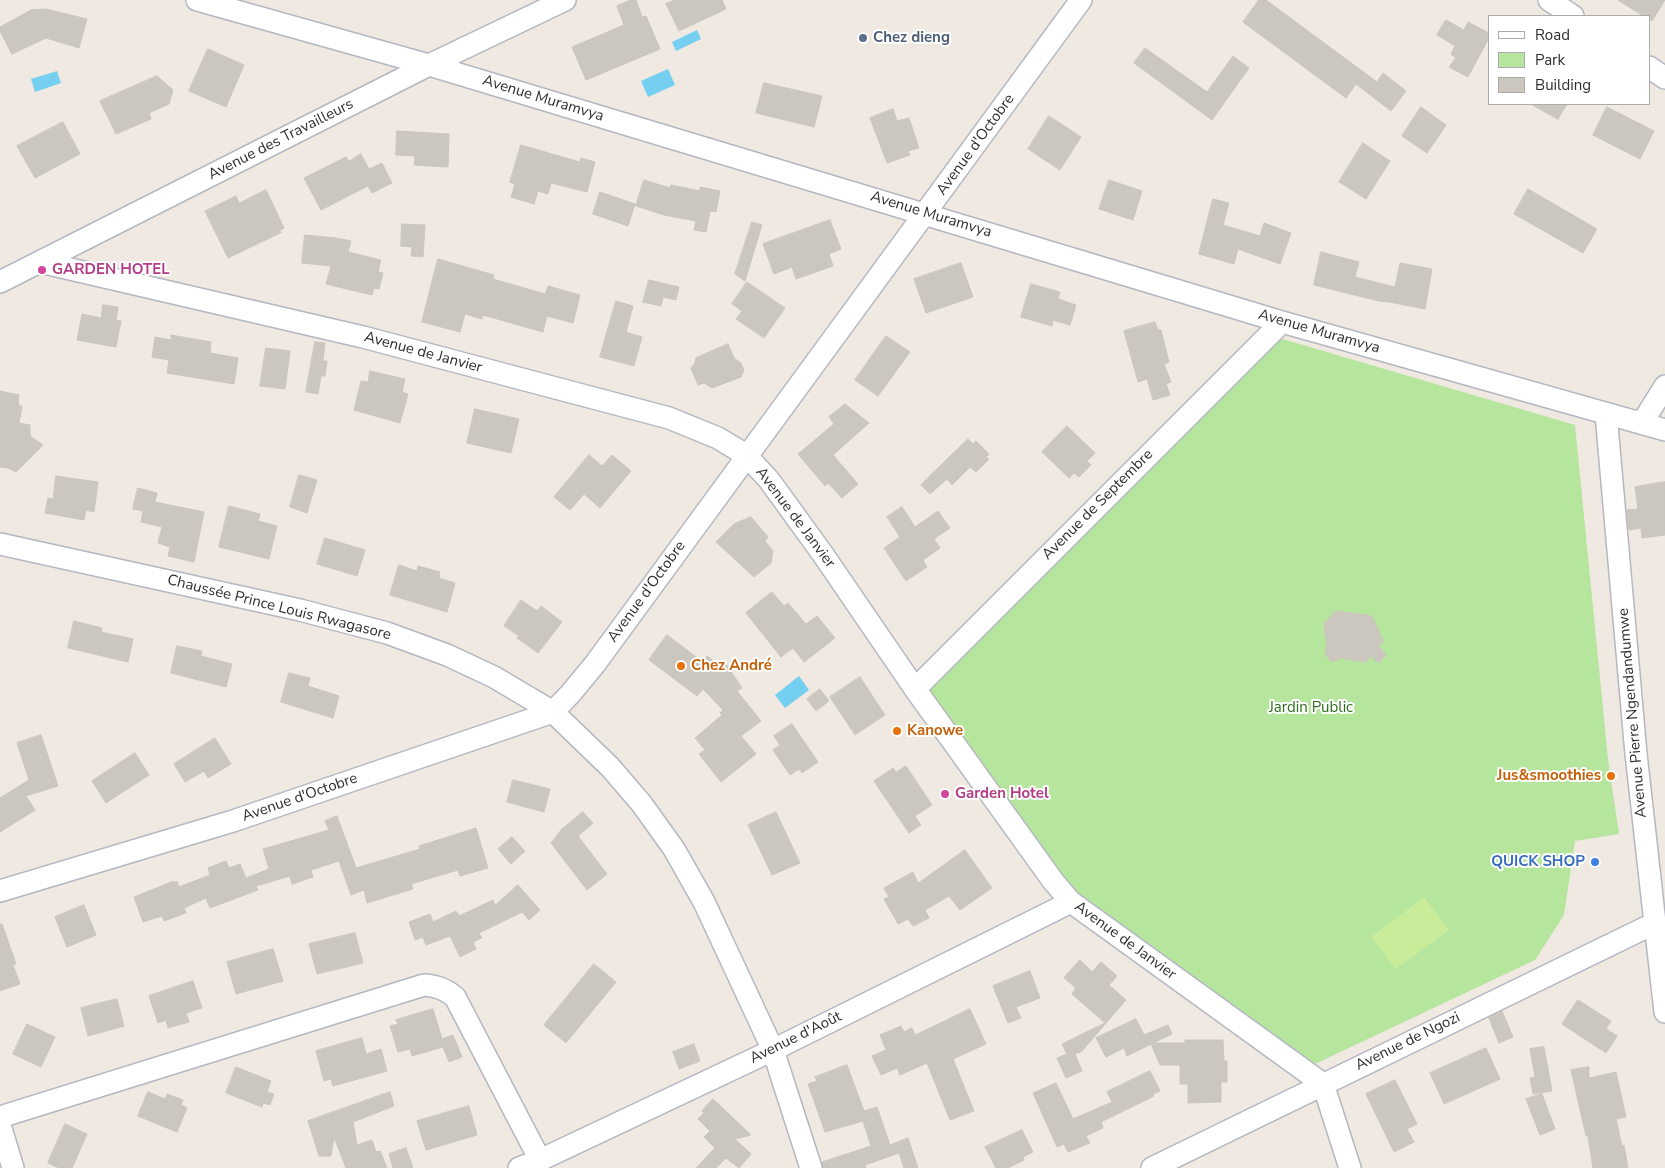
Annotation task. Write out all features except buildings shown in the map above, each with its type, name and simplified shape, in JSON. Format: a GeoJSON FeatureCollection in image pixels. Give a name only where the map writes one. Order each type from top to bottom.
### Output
{"type":"FeatureCollection","features":[{"type":"Feature","properties":{"kind":"street","name":"Avenue Muramvya"},"geometry":{"type":"LineString","coordinates":[[198,0],[428,65],[1282,322],[1665,430]]}},
{"type":"Feature","properties":{"kind":"street","name":"Avenue des Travailleurs"},"geometry":{"type":"LineString","coordinates":[[0,282],[428,65],[564,0]]}},
{"type":"Feature","properties":{"kind":"street","name":"Avenue d'Octobre"},"geometry":{"type":"LineString","coordinates":[[0,891],[233,821],[553,712],[595,664],[746,455],[926,214],[1081,0]]}},
{"type":"Feature","properties":{"kind":"street"},"geometry":{"type":"LineString","coordinates":[[1549,0],[1572,15]]}},
{"type":"Feature","properties":{"kind":"street"},"geometry":{"type":"LineString","coordinates":[[1650,68],[1665,78]]}},
{"type":"Feature","properties":{"kind":"street","name":"Avenue de Janvier"},"geometry":{"type":"LineString","coordinates":[[40,262],[363,336],[669,418],[718,438],[746,455],[769,480],[822,552],[915,689],[1053,881],[1071,902],[1323,1084]]}},
{"type":"Feature","properties":{"kind":"street","name":"Avenue de Septembre"},"geometry":{"type":"LineString","coordinates":[[915,689],[1282,322]]}},
{"type":"Feature","properties":{"kind":"street"},"geometry":{"type":"LineString","coordinates":[[1642,422],[1665,386]]}},
{"type":"Feature","properties":{"kind":"street","name":"Avenue Pierre Ngendandumwe"},"geometry":{"type":"LineString","coordinates":[[1606,414],[1636,754],[1660,926],[1665,1012]]}},
{"type":"Feature","properties":{"kind":"street","name":"Chaussée Prince Louis Rwagasore"},"geometry":{"type":"LineString","coordinates":[[0,544],[300,610],[387,633],[463,662],[494,677],[553,712],[610,767],[641,803],[674,849],[704,902],[773,1050],[812,1168]]}},
{"type":"Feature","properties":{"kind":"street","name":"Avenue d'Août"},"geometry":{"type":"LineString","coordinates":[[519,1168],[540,1160],[773,1050],[1071,902]]}},
{"type":"Feature","properties":{"kind":"street","name":"Avenue de Ngozi"},"geometry":{"type":"LineString","coordinates":[[1152,1168],[1323,1084],[1660,926]]}},
{"type":"Feature","properties":{"kind":"street"},"geometry":{"type":"LineString","coordinates":[[0,1117],[424,985],[446,990],[455,997],[540,1160]]}},
{"type":"Feature","properties":{"kind":"street"},"geometry":{"type":"LineString","coordinates":[[1323,1084],[1350,1168]]}},
{"type":"Feature","properties":{"kind":"street"},"geometry":{"type":"LineString","coordinates":[[0,1125],[14,1168]]}},
{"type":"Feature","properties":{"kind":"green space","name":"Jardin Public"},"geometry":{"type":"Polygon","coordinates":[[[1276,337],[1575,425],[1608,759],[1619,834],[1575,841],[1564,915],[1535,960],[1315,1064],[1077,897],[923,687],[1276,337]]]}},
{"type":"Feature","properties":{"kind":"green space"},"geometry":{"type":"Polygon","coordinates":[[[1424,897],[1449,930],[1396,969],[1371,937],[1424,897]]]}},
{"type":"Feature","properties":{"kind":"water"},"geometry":{"type":"Polygon","coordinates":[[[697,30],[701,39],[676,51],[672,42],[697,30]]]}},
{"type":"Feature","properties":{"kind":"water"},"geometry":{"type":"Polygon","coordinates":[[[668,69],[675,85],[648,97],[641,81],[668,69]]]}},
{"type":"Feature","properties":{"kind":"water"},"geometry":{"type":"Polygon","coordinates":[[[57,71],[61,83],[35,92],[31,79],[57,71]]]}},
{"type":"Feature","properties":{"kind":"water"},"geometry":{"type":"Polygon","coordinates":[[[799,676],[809,690],[785,708],[775,695],[799,676]]]}},
{"type":"Feature","properties":{"kind":"place","name":"Chez dieng"},"geometry":{"type":"Point","coordinates":[863,38]}},
{"type":"Feature","properties":{"kind":"place","name":"GARDEN HOTEL"},"geometry":{"type":"Point","coordinates":[42,270]}},
{"type":"Feature","properties":{"kind":"place","name":"Chez André"},"geometry":{"type":"Point","coordinates":[681,666]}},
{"type":"Feature","properties":{"kind":"place","name":"Kanowe"},"geometry":{"type":"Point","coordinates":[897,731]}},
{"type":"Feature","properties":{"kind":"place","name":"Jus&smoothies"},"geometry":{"type":"Point","coordinates":[1611,776]}},
{"type":"Feature","properties":{"kind":"place","name":"Garden Hotel"},"geometry":{"type":"Point","coordinates":[945,794]}},
{"type":"Feature","properties":{"kind":"place","name":"QUICK SHOP"},"geometry":{"type":"Point","coordinates":[1595,862]}}]}
